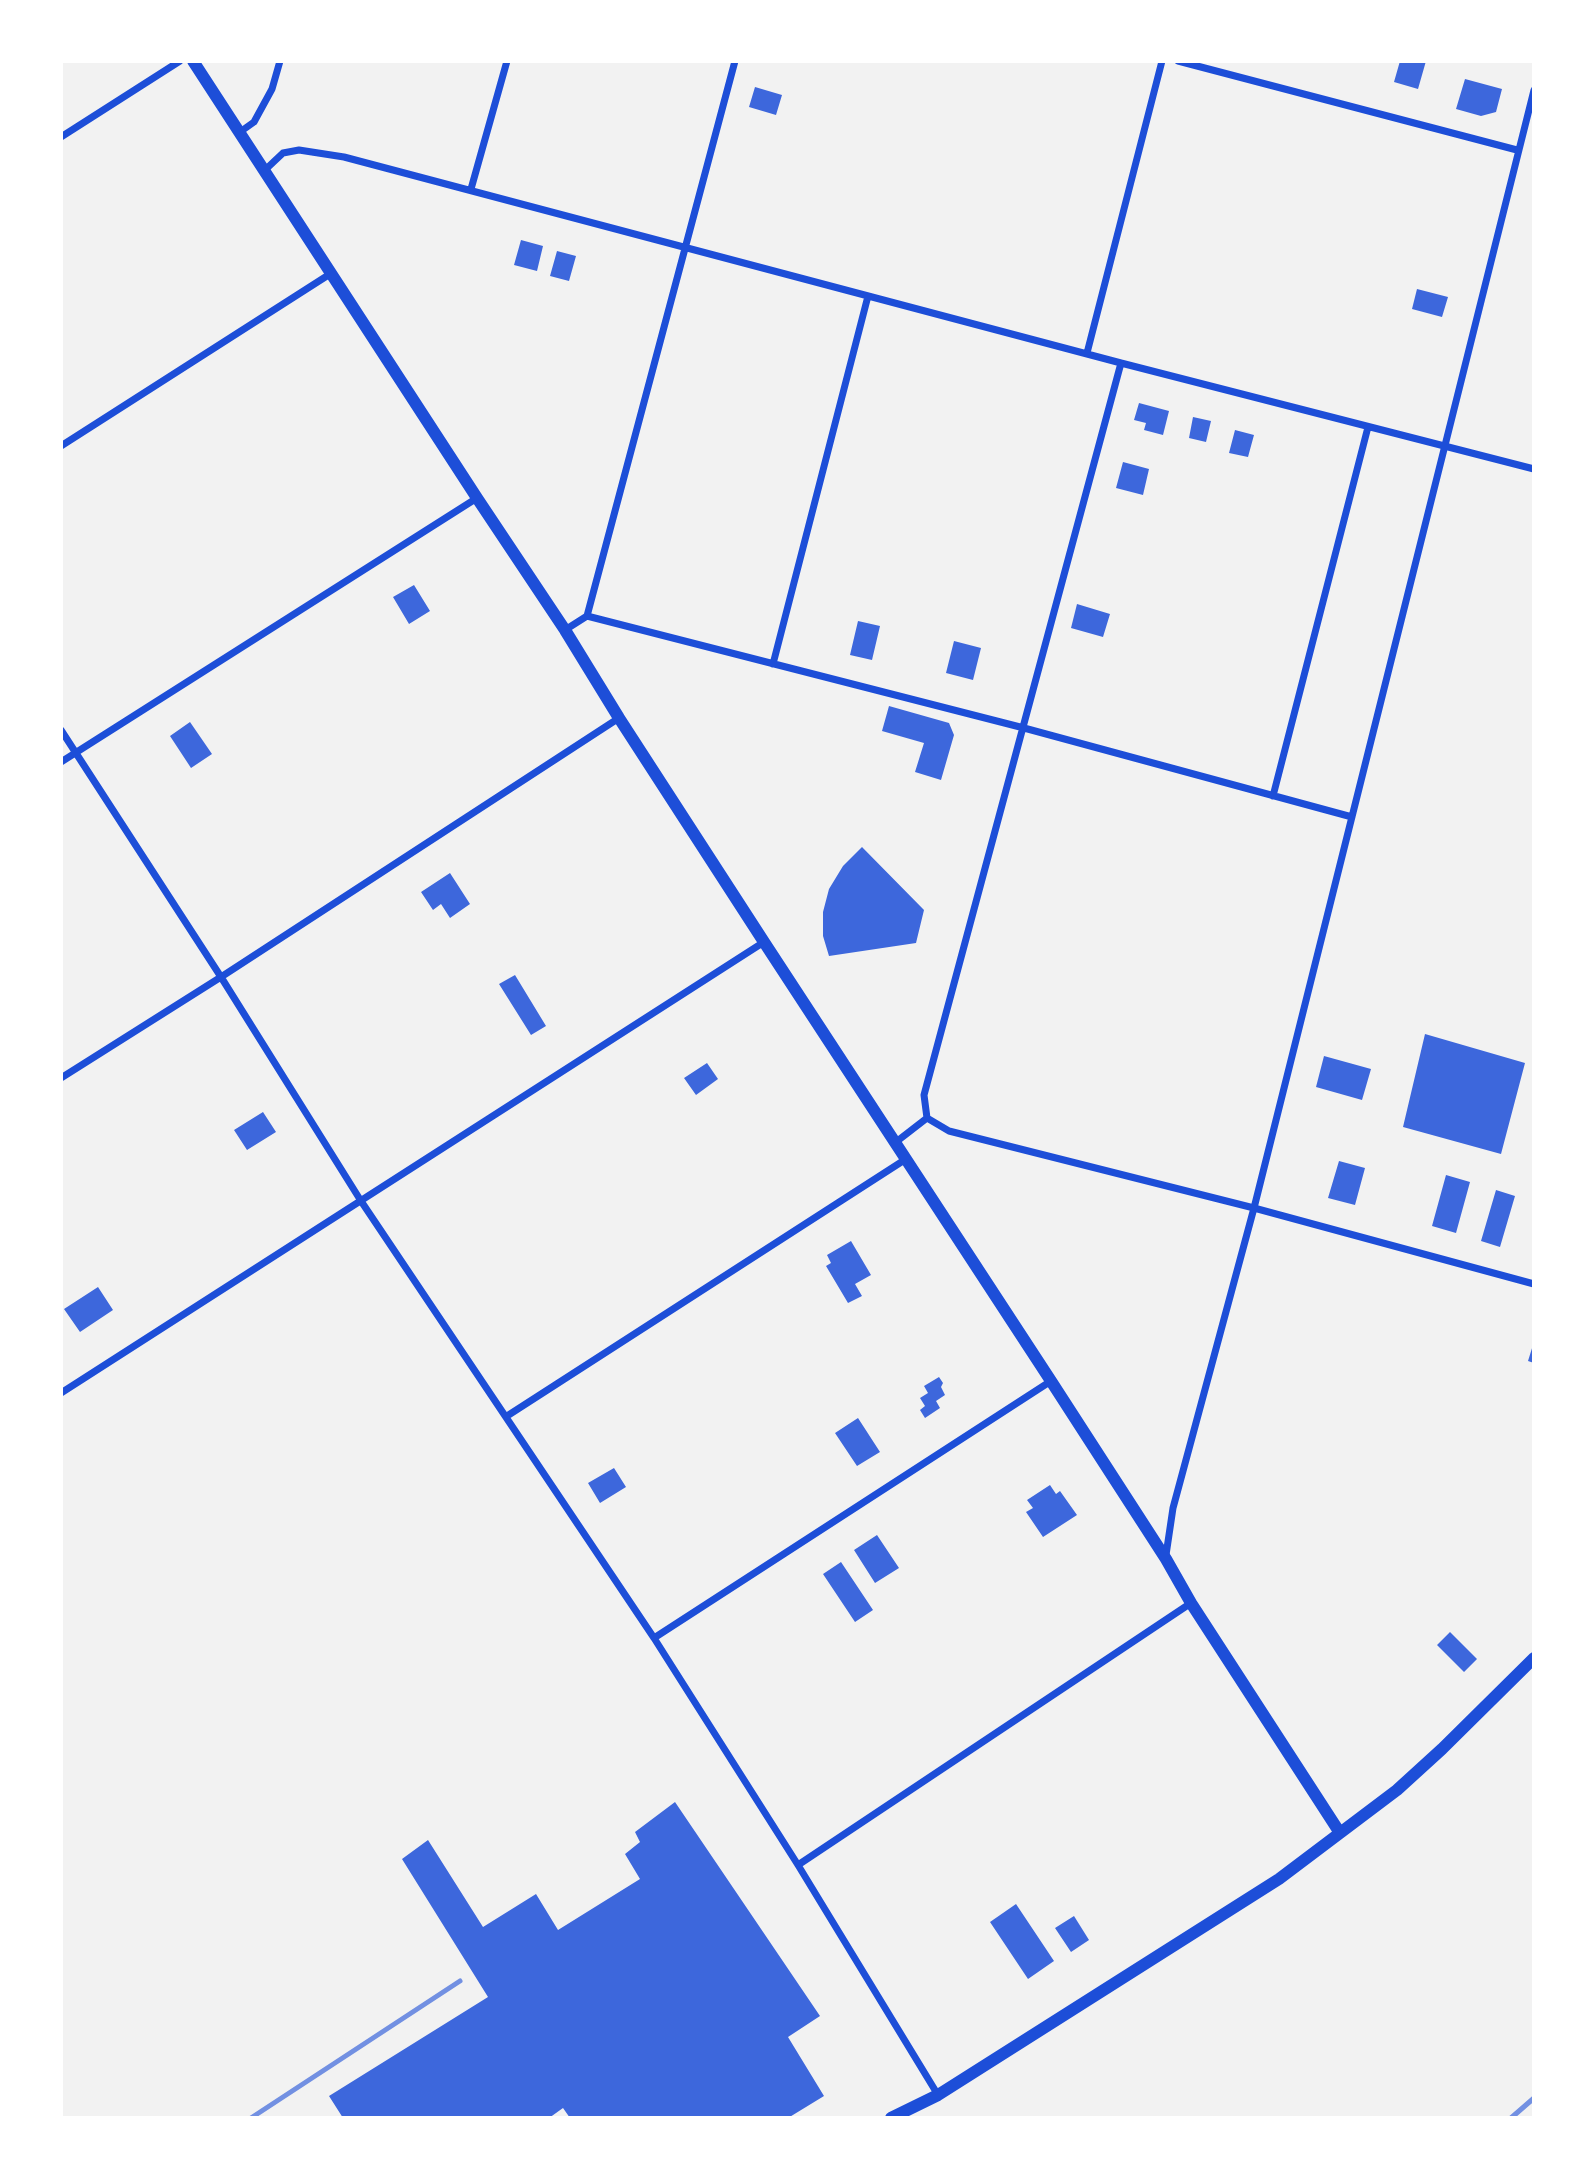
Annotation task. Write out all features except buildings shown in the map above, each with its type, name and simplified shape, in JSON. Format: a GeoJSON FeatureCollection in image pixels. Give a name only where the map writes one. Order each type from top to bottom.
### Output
{"type":"FeatureCollection","features":[{"type":"Feature","properties":{"kind":"street"},"geometry":{"type":"LineString","coordinates":[[61,137],[180,61]]}},
{"type":"Feature","properties":{"kind":"street"},"geometry":{"type":"LineString","coordinates":[[193,61],[1051,1381],[1340,1833]]}},
{"type":"Feature","properties":{"kind":"street"},"geometry":{"type":"LineString","coordinates":[[240,132],[254,122],[272,89],[280,61]]}},
{"type":"Feature","properties":{"kind":"street"},"geometry":{"type":"LineString","coordinates":[[471,189],[507,61]]}},
{"type":"Feature","properties":{"kind":"street"},"geometry":{"type":"LineString","coordinates":[[565,631],[587,616],[735,61]]}},
{"type":"Feature","properties":{"kind":"street"},"geometry":{"type":"LineString","coordinates":[[1087,353],[1161,61]]}},
{"type":"Feature","properties":{"kind":"street"},"geometry":{"type":"LineString","coordinates":[[1178,61],[1517,150]]}},
{"type":"Feature","properties":{"kind":"street"},"geometry":{"type":"LineString","coordinates":[[1166,1559],[1173,1508],[1254,1208],[1534,90]]}},
{"type":"Feature","properties":{"kind":"street"},"geometry":{"type":"LineString","coordinates":[[265,170],[283,153],[299,150],[344,157],[1121,363],[1534,469]]}},
{"type":"Feature","properties":{"kind":"street"},"geometry":{"type":"LineString","coordinates":[[61,446],[330,274]]}},
{"type":"Feature","properties":{"kind":"street"},"geometry":{"type":"LineString","coordinates":[[773,664],[868,296]]}},
{"type":"Feature","properties":{"kind":"street"},"geometry":{"type":"LineString","coordinates":[[927,1118],[924,1095],[1121,363]]}},
{"type":"Feature","properties":{"kind":"street"},"geometry":{"type":"LineString","coordinates":[[1273,796],[1368,426]]}},
{"type":"Feature","properties":{"kind":"street"},"geometry":{"type":"LineString","coordinates":[[61,762],[477,498]]}},
{"type":"Feature","properties":{"kind":"street"},"geometry":{"type":"LineString","coordinates":[[587,616],[1024,728],[1352,817]]}},
{"type":"Feature","properties":{"kind":"street"},"geometry":{"type":"LineString","coordinates":[[61,1077],[221,977],[619,718]]}},
{"type":"Feature","properties":{"kind":"street"},"geometry":{"type":"LineString","coordinates":[[61,730],[362,1201],[654,1638],[798,1865],[938,2095]]}},
{"type":"Feature","properties":{"kind":"street"},"geometry":{"type":"LineString","coordinates":[[61,1393],[764,942]]}},
{"type":"Feature","properties":{"kind":"street"},"geometry":{"type":"LineString","coordinates":[[896,1142],[927,1118]]}},
{"type":"Feature","properties":{"kind":"street"},"geometry":{"type":"LineString","coordinates":[[927,1118],[948,1131],[1254,1208],[1534,1284]]}},
{"type":"Feature","properties":{"kind":"street"},"geometry":{"type":"LineString","coordinates":[[507,1416],[906,1159]]}},
{"type":"Feature","properties":{"kind":"street"},"geometry":{"type":"LineString","coordinates":[[654,1638],[1051,1381]]}},
{"type":"Feature","properties":{"kind":"street"},"geometry":{"type":"LineString","coordinates":[[798,1865],[1191,1603]]}},
{"type":"Feature","properties":{"kind":"street"},"geometry":{"type":"LineString","coordinates":[[891,2118],[938,2095],[1279,1879],[1397,1790],[1534,1658]]}},
{"type":"Feature","properties":{"kind":"railway"},"geometry":{"type":"LineString","coordinates":[[251,2118],[460,1981]]}},
{"type":"Feature","properties":{"kind":"railway"},"geometry":{"type":"LineString","coordinates":[[1511,2118],[1534,2098]]}}]}
